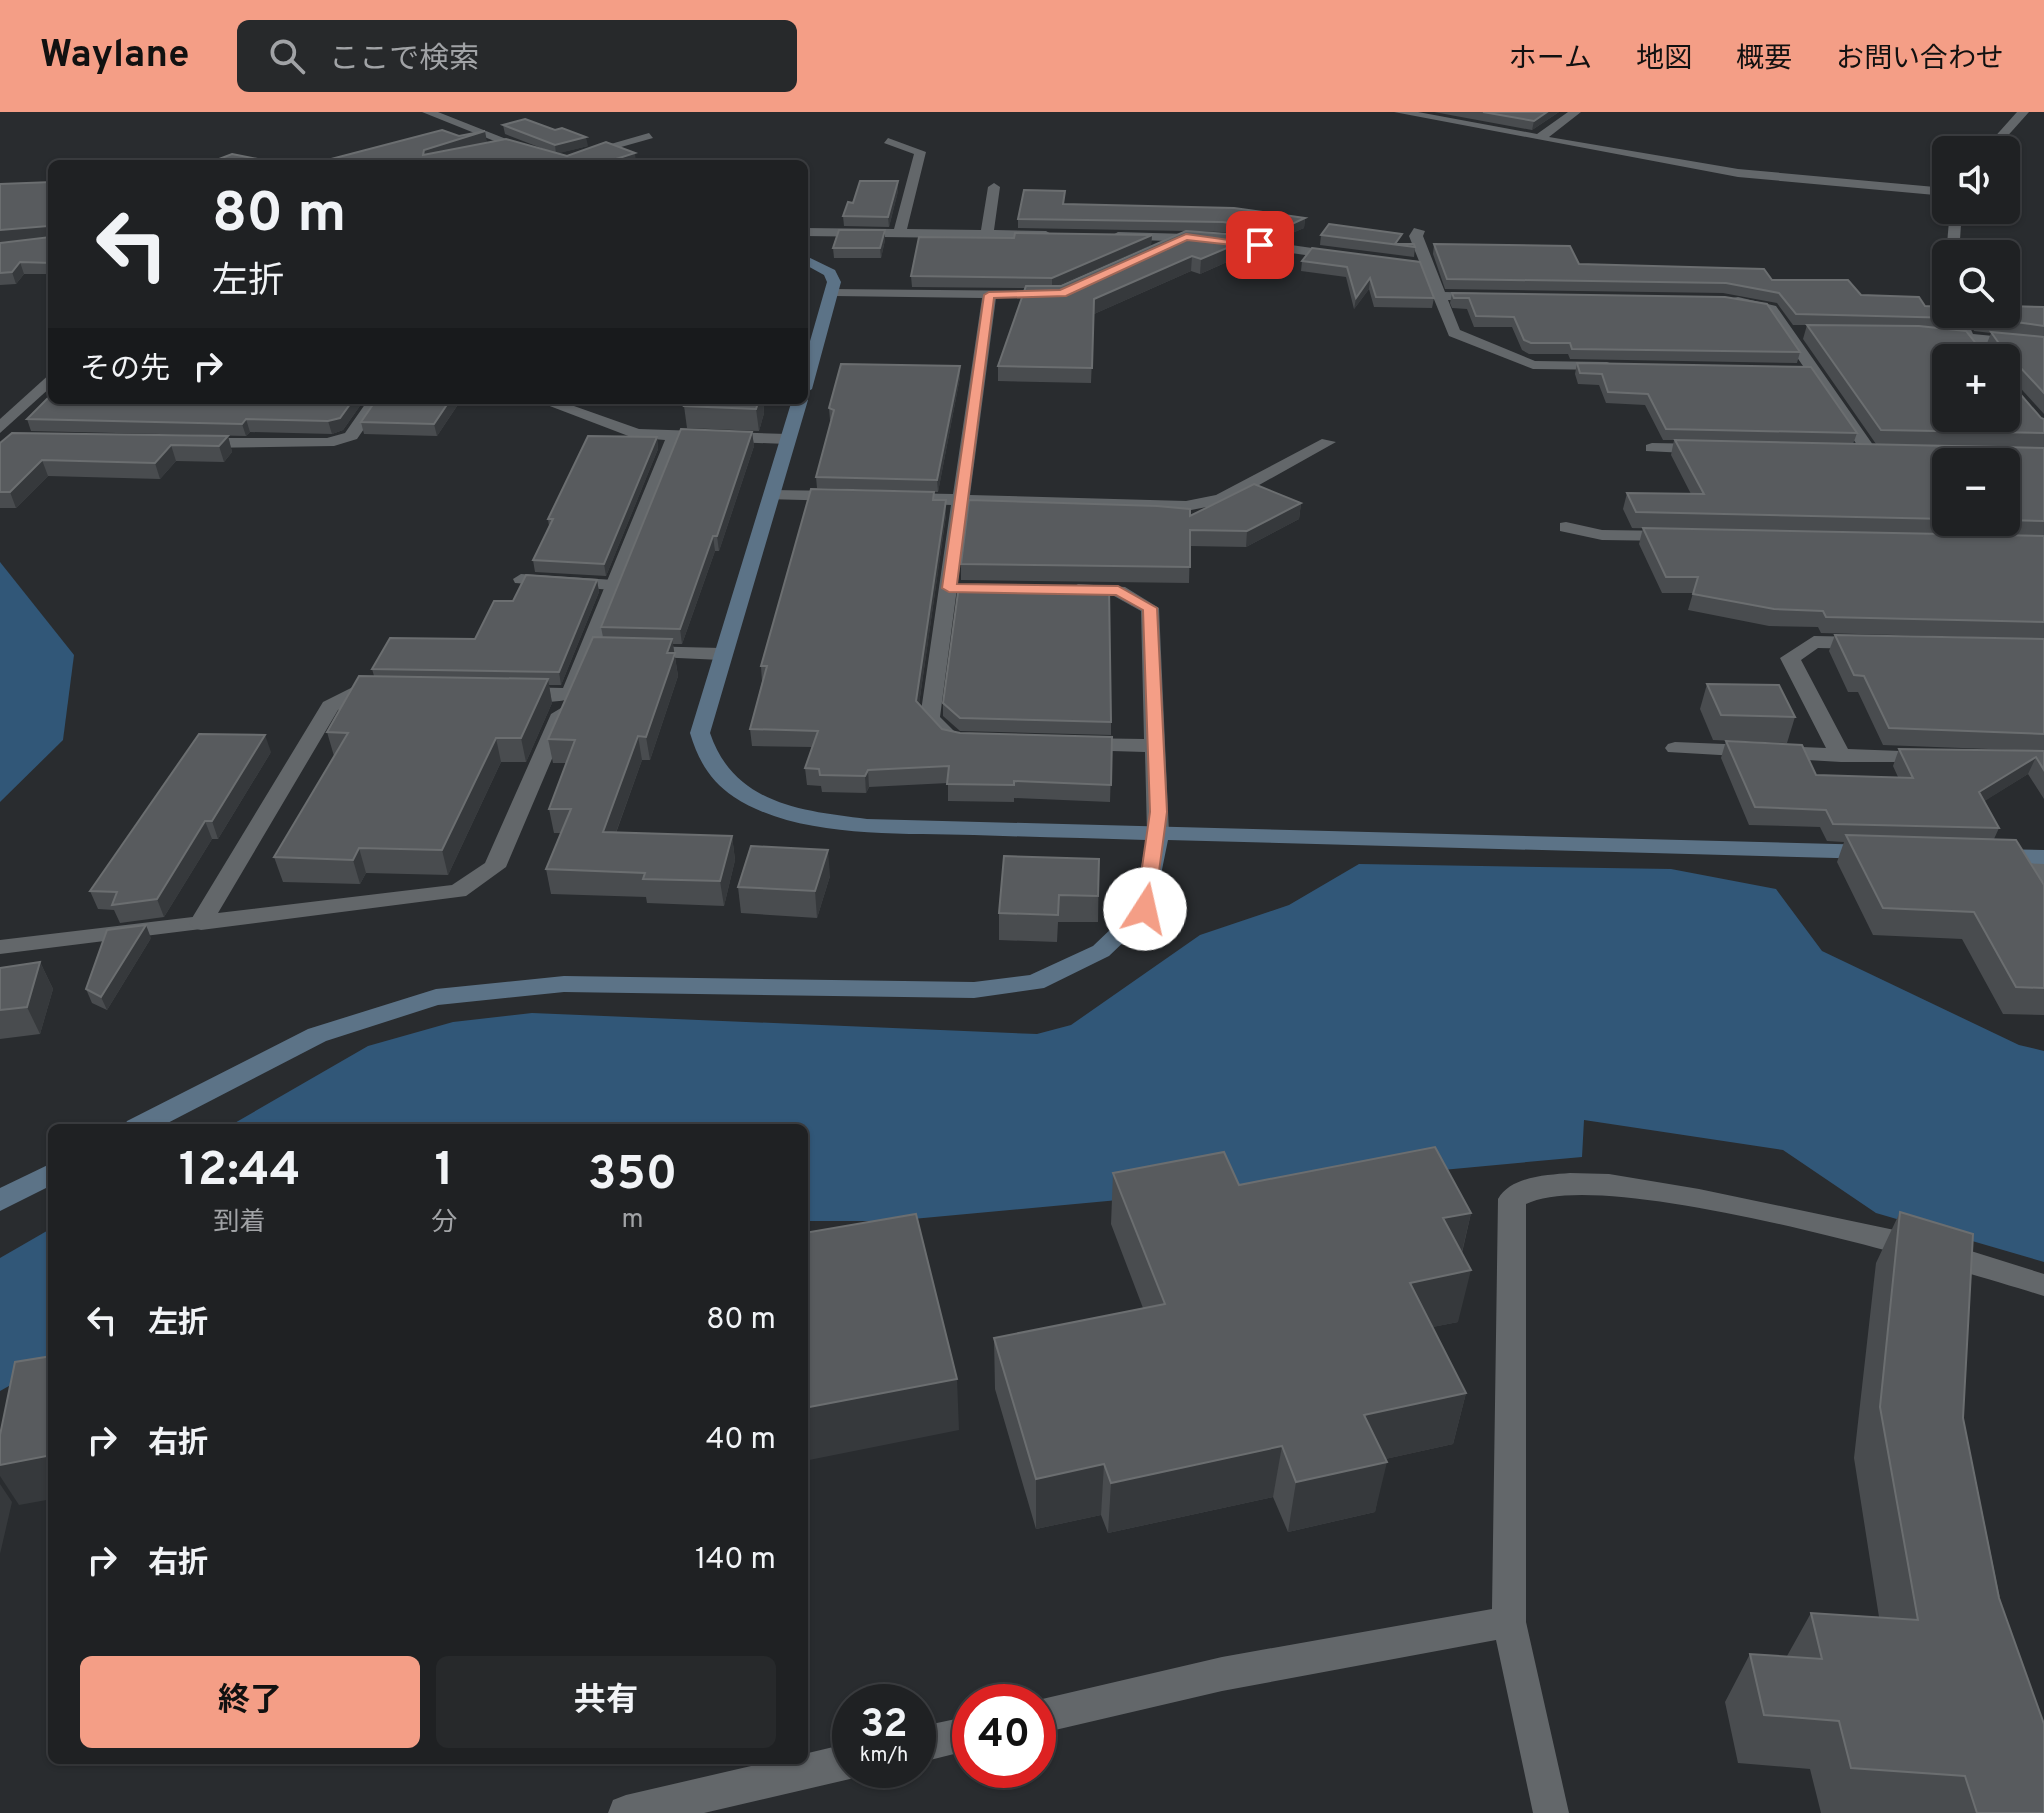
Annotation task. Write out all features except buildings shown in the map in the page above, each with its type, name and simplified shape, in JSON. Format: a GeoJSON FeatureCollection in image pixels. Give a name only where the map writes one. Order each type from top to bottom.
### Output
{"type":"FeatureCollection","features":[{"type":"Feature","properties":{"kind":"street"},"geometry":{"type":"LineString","coordinates":[[428,112],[552,160]]}},
{"type":"Feature","properties":{"kind":"street"},"geometry":{"type":"LineString","coordinates":[[1400,112],[1723,172],[1932,191]]}},
{"type":"Feature","properties":{"kind":"street"},"geometry":{"type":"LineString","coordinates":[[1543,139],[1542,136],[1575,112]]}},
{"type":"Feature","properties":{"kind":"street"},"geometry":{"type":"LineString","coordinates":[[2002,136],[2023,112]]}},
{"type":"Feature","properties":{"kind":"street"},"geometry":{"type":"LineString","coordinates":[[570,160],[649,136]]}},
{"type":"Feature","properties":{"kind":"street"},"geometry":{"type":"LineString","coordinates":[[888,141],[920,152],[900,233]]}},
{"type":"Feature","properties":{"kind":"street"},"geometry":{"type":"LineString","coordinates":[[492,147],[506,143]]}},
{"type":"Feature","properties":{"kind":"street"},"geometry":{"type":"LineString","coordinates":[[987,235],[994,187]]}},
{"type":"Feature","properties":{"kind":"street"},"geometry":{"type":"LineString","coordinates":[[1419,231],[1416,236],[1449,328],[1454,333],[1539,366],[1629,368]]}},
{"type":"Feature","properties":{"kind":"street"},"geometry":{"type":"LineString","coordinates":[[808,232],[1060,236]]}},
{"type":"Feature","properties":{"kind":"street"},"geometry":{"type":"LineString","coordinates":[[1105,236],[1222,239],[1354,258]]}},
{"type":"Feature","properties":{"kind":"street"},"geometry":{"type":"LineString","coordinates":[[1146,255],[1186,237]]}},
{"type":"Feature","properties":{"kind":"street"},"geometry":{"type":"LineString","coordinates":[[808,261],[832,276],[834,292],[808,377]]}},
{"type":"Feature","properties":{"kind":"street"},"geometry":{"type":"LineString","coordinates":[[1369,261],[1427,266]]}},
{"type":"Feature","properties":{"kind":"street"},"geometry":{"type":"LineString","coordinates":[[834,292],[1047,295],[1067,291]]}},
{"type":"Feature","properties":{"kind":"street"},"geometry":{"type":"LineString","coordinates":[[976,741],[952,739],[930,718],[957,588],[959,499],[989,295]]}},
{"type":"Feature","properties":{"kind":"street"},"geometry":{"type":"LineString","coordinates":[[1440,296],[1503,297]]}},
{"type":"Feature","properties":{"kind":"street"},"geometry":{"type":"LineString","coordinates":[[1723,300],[1771,309],[1798,332],[1807,371],[1870,452]]}},
{"type":"Feature","properties":{"kind":"street"},"geometry":{"type":"LineString","coordinates":[[1963,328],[1972,344]]}},
{"type":"Feature","properties":{"kind":"street"},"geometry":{"type":"LineString","coordinates":[[1926,334],[2044,345]]}},
{"type":"Feature","properties":{"kind":"street"},"geometry":{"type":"LineString","coordinates":[[808,339],[821,339]]}},
{"type":"Feature","properties":{"kind":"street"},"geometry":{"type":"LineString","coordinates":[[0,428],[48,381]]}},
{"type":"Feature","properties":{"kind":"street"},"geometry":{"type":"LineString","coordinates":[[183,443],[320,445],[351,436],[373,404]]}},
{"type":"Feature","properties":{"kind":"street"},"geometry":{"type":"LineString","coordinates":[[553,404],[627,432],[674,437],[787,439]]}},
{"type":"Feature","properties":{"kind":"street"},"geometry":{"type":"LineString","coordinates":[[799,404],[701,726],[702,742],[710,762],[727,781],[764,804],[825,821],[867,826],[1890,853]]}},
{"type":"Feature","properties":{"kind":"street"},"geometry":{"type":"LineString","coordinates":[[201,923],[458,891],[495,867],[570,694],[602,651],[614,585],[674,437]]}},
{"type":"Feature","properties":{"kind":"street"},"geometry":{"type":"LineString","coordinates":[[771,495],[1186,506],[1221,499],[1328,442]]}},
{"type":"Feature","properties":{"kind":"street"},"geometry":{"type":"LineString","coordinates":[[1652,448],[1730,449]]}},
{"type":"Feature","properties":{"kind":"street"},"geometry":{"type":"LineString","coordinates":[[1566,527],[1602,535],[1697,537]]}},
{"type":"Feature","properties":{"kind":"street"},"geometry":{"type":"LineString","coordinates":[[144,1124],[317,1035],[436,997],[564,984],[974,990],[1035,982],[1101,951],[1145,909],[1158,833],[1150,608],[1118,591],[1057,590]]}},
{"type":"Feature","properties":{"kind":"street"},"geometry":{"type":"LineString","coordinates":[[1841,756],[1790,658],[1814,642],[1891,644]]}},
{"type":"Feature","properties":{"kind":"street"},"geometry":{"type":"LineString","coordinates":[[602,651],[721,654]]}},
{"type":"Feature","properties":{"kind":"street"},"geometry":{"type":"LineString","coordinates":[[201,923],[330,706],[359,690],[404,691]]}},
{"type":"Feature","properties":{"kind":"street"},"geometry":{"type":"LineString","coordinates":[[495,692],[570,694]]}},
{"type":"Feature","properties":{"kind":"street"},"geometry":{"type":"LineString","coordinates":[[1066,744],[1156,746]]}},
{"type":"Feature","properties":{"kind":"street"},"geometry":{"type":"LineString","coordinates":[[1675,748],[1946,758]]}},
{"type":"Feature","properties":{"kind":"street"},"geometry":{"type":"LineString","coordinates":[[1968,855],[2040,863]]}},
{"type":"Feature","properties":{"kind":"street"},"geometry":{"type":"LineString","coordinates":[[0,1201],[48,1175]]}},
{"type":"Feature","properties":{"kind":"street"},"geometry":{"type":"LineString","coordinates":[[1551,1813],[1509,1622],[1512,1199],[1536,1187],[1570,1183],[1624,1186],[1923,1247],[2044,1285]]}},
{"type":"Feature","properties":{"kind":"street"},"geometry":{"type":"LineString","coordinates":[[1056,1713],[1222,1674],[1509,1622]]}},
{"type":"Feature","properties":{"kind":"street"},"geometry":{"type":"LineString","coordinates":[[626,1813],[832,1765]]}},
{"type":"Feature","properties":{"kind":"lane"},"geometry":{"type":"LineString","coordinates":[[521,579],[614,585]]}},
{"type":"Feature","properties":{"kind":"lane"},"geometry":{"type":"LineString","coordinates":[[0,947],[201,923]]}},
{"type":"Feature","properties":{"kind":"shaded area"},"geometry":{"type":"Polygon","coordinates":[[[0,562],[74,655],[63,740],[0,802],[0,562]]]}},
{"type":"Feature","properties":{"kind":"shaded area"},"geometry":{"type":"Polygon","coordinates":[[[1359,864],[1671,869],[1776,889],[1822,951],[2019,1045],[2044,1051],[2044,1262],[1876,1213],[1783,1150],[1584,1120],[1582,1157],[891,1221],[808,1221],[808,1124],[233,1124],[368,1046],[453,1022],[532,1013],[1037,1034],[1071,1025],[1200,935],[1289,905],[1359,864]]]}},
{"type":"Feature","properties":{"kind":"shaded area"},"geometry":{"type":"Polygon","coordinates":[[[48,1230],[48,1364],[0,1391],[0,1258],[48,1230]]]}},
{"type":"Feature","properties":{"kind":"route"},"geometry":{"type":"LineString","coordinates":[[1145,909],[1159,812],[1150,608],[1118,591],[949,588],[989,295],[1062,293],[1186,237],[1260,245]]}}]}
